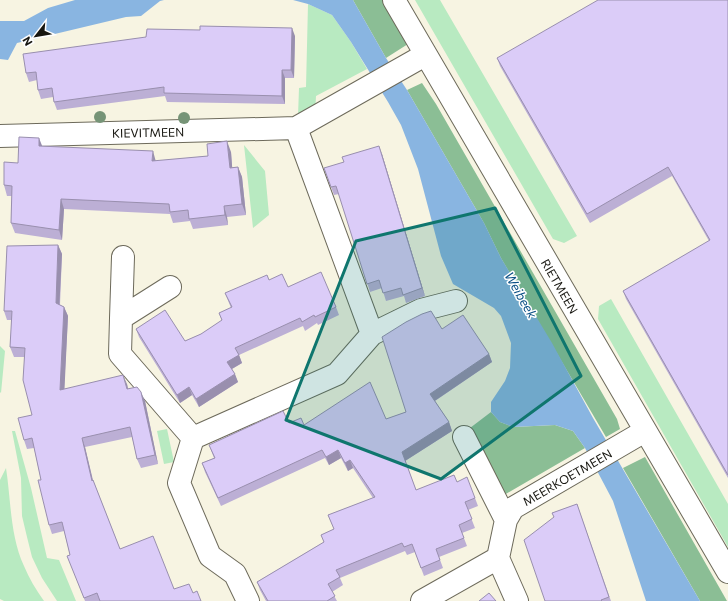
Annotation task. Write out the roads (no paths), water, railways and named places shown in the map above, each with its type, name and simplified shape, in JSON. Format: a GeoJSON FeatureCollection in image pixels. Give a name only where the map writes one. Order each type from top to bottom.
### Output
{"type":"FeatureCollection","features":[{"type":"Feature","properties":{"kind":"street","name":"RIETMEEN"},"geometry":{"type":"LineString","coordinates":[[394,0],[728,572]]}},
{"type":"Feature","properties":{"kind":"street","name":"KIEVITMEEN"},"geometry":{"type":"LineString","coordinates":[[0,136],[296,128],[425,55]]}},
{"type":"Feature","properties":{"kind":"street"},"geometry":{"type":"LineString","coordinates":[[296,128],[372,334]]}},
{"type":"Feature","properties":{"kind":"street"},"geometry":{"type":"LineString","coordinates":[[123,257],[120,354],[193,438]]}},
{"type":"Feature","properties":{"kind":"street"},"geometry":{"type":"LineString","coordinates":[[121,318],[170,287]]}},
{"type":"Feature","properties":{"kind":"street"},"geometry":{"type":"LineString","coordinates":[[248,601],[235,574],[210,556],[179,483],[193,438],[337,374],[372,334],[421,310],[456,301]]}},
{"type":"Feature","properties":{"kind":"street","name":"MEERKOETMEEN"},"geometry":{"type":"LineString","coordinates":[[498,558],[506,520],[513,508],[586,467],[645,431]]}},
{"type":"Feature","properties":{"kind":"street"},"geometry":{"type":"LineString","coordinates":[[464,437],[506,520]]}},
{"type":"Feature","properties":{"kind":"street"},"geometry":{"type":"LineString","coordinates":[[422,601],[498,558],[517,601]]}},
{"type":"Feature","properties":{"kind":"water"},"geometry":{"type":"Polygon","coordinates":[[[75,0],[164,0],[160,1],[141,16],[126,17],[17,43],[8,60],[0,59],[0,21],[24,21],[48,8],[75,0]]]}},
{"type":"Feature","properties":{"kind":"water","name":"Weibeek"},"geometry":{"type":"Polygon","coordinates":[[[293,0],[353,0],[484,223],[501,258],[552,343],[593,418],[700,601],[646,601],[613,501],[585,448],[573,431],[555,425],[513,427],[500,422],[491,412],[491,402],[505,381],[510,368],[511,343],[501,316],[494,308],[453,284],[441,256],[418,169],[401,125],[351,42],[332,15],[308,4],[293,0]]]}}]}
